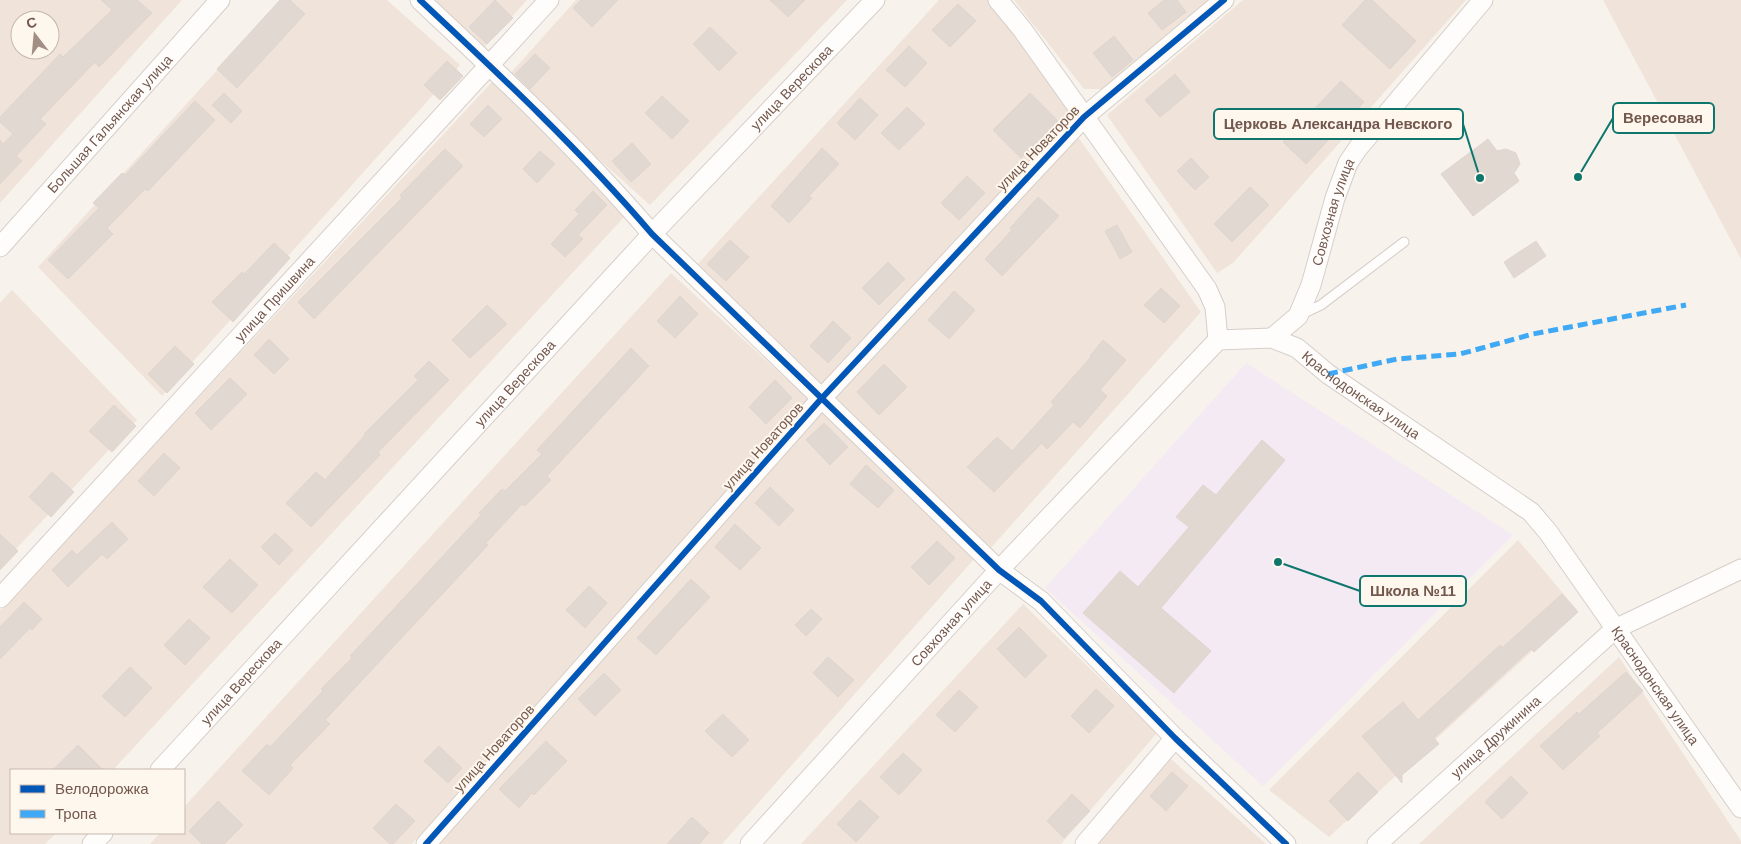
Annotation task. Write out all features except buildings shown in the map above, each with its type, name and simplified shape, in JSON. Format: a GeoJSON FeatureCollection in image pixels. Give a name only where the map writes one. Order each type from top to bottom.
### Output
{"type":"FeatureCollection","features":[{"type":"Feature","properties":{"kind":"street","name":"Большая Гальянская улица"},"geometry":{"type":"LineString","coordinates":[[0,247],[220,0]]}},
{"type":"Feature","properties":{"kind":"street"},"geometry":{"type":"LineString","coordinates":[[420,0],[615,191],[652,234],[821,399],[999,570],[1041,601],[1175,738],[1286,844]]}},
{"type":"Feature","properties":{"kind":"street","name":"улица Пришвина"},"geometry":{"type":"LineString","coordinates":[[0,598],[549,0]]}},
{"type":"Feature","properties":{"kind":"street","name":"улица Верескова"},"geometry":{"type":"LineString","coordinates":[[161,769],[652,234],[874,0]]}},
{"type":"Feature","properties":{"kind":"street"},"geometry":{"type":"LineString","coordinates":[[998,0],[1022,29],[1207,289],[1215,307],[1218,340]]}},
{"type":"Feature","properties":{"kind":"street","name":"улица Новаторов"},"geometry":{"type":"LineString","coordinates":[[426,844],[821,399],[1084,117],[1224,0]]}},
{"type":"Feature","properties":{"kind":"street","name":"Совхозная улица"},"geometry":{"type":"LineString","coordinates":[[1272,338],[1298,316],[1311,285],[1335,198],[1348,163],[1358,148],[1483,0]]}},
{"type":"Feature","properties":{"kind":"street","name":"Краснодонская улица"},"geometry":{"type":"LineString","coordinates":[[1218,340],[1272,338],[1297,348],[1328,374],[1531,512],[1741,808]]}},
{"type":"Feature","properties":{"kind":"street","name":"Совхозная улица"},"geometry":{"type":"LineString","coordinates":[[750,844],[999,570],[1218,340]]}},
{"type":"Feature","properties":{"kind":"street","name":"улица Дружинина"},"geometry":{"type":"LineString","coordinates":[[1377,844],[1615,629],[1741,569]]}},
{"type":"Feature","properties":{"kind":"street"},"geometry":{"type":"LineString","coordinates":[[1085,844],[1175,738]]}},
{"type":"Feature","properties":{"kind":"street"},"geometry":{"type":"LineString","coordinates":[[92,844],[102,834]]}},
{"type":"Feature","properties":{"kind":"lane"},"geometry":{"type":"LineString","coordinates":[[1298,316],[1321,305],[1404,242]]}},
{"type":"Feature","properties":{"kind":"shaded area"},"geometry":{"type":"Polygon","coordinates":[[[0,0],[182,0],[0,203],[0,0]]]}},
{"type":"Feature","properties":{"kind":"shaded area"},"geometry":{"type":"Polygon","coordinates":[[[281,0],[387,0],[460,65],[162,396],[38,267],[281,0]]]}},
{"type":"Feature","properties":{"kind":"shaded area"},"geometry":{"type":"Polygon","coordinates":[[[434,0],[527,0],[482,50],[434,0]]]}},
{"type":"Feature","properties":{"kind":"shaded area"},"geometry":{"type":"Polygon","coordinates":[[[576,0],[847,0],[650,205],[507,77],[576,0]]]}},
{"type":"Feature","properties":{"kind":"shaded area"},"geometry":{"type":"Polygon","coordinates":[[[939,0],[988,0],[1074,119],[823,386],[695,267],[939,0]]]}},
{"type":"Feature","properties":{"kind":"shaded area"},"geometry":{"type":"Polygon","coordinates":[[[1014,0],[1209,0],[1105,89],[1084,89],[1014,0]]]}},
{"type":"Feature","properties":{"kind":"shaded area"},"geometry":{"type":"Polygon","coordinates":[[[1243,0],[1466,0],[1233,263],[1217,273],[1107,115],[1243,0]]]}},
{"type":"Feature","properties":{"kind":"shaded area"},"geometry":{"type":"Polygon","coordinates":[[[1603,0],[1741,0],[1741,259],[1603,0]]]}},
{"type":"Feature","properties":{"kind":"shaded area"},"geometry":{"type":"Polygon","coordinates":[[[493,81],[626,215],[114,769],[10,769],[10,834],[55,834],[45,844],[0,844],[0,611],[493,81]]]}},
{"type":"Feature","properties":{"kind":"shaded area"},"geometry":{"type":"Polygon","coordinates":[[[1078,137],[1201,312],[989,550],[833,398],[1078,137]]]}},
{"type":"Feature","properties":{"kind":"shaded area"},"geometry":{"type":"Polygon","coordinates":[[[671,273],[808,399],[412,844],[150,844],[159,834],[185,834],[185,806],[671,273]]]}},
{"type":"Feature","properties":{"kind":"shaded area"},"geometry":{"type":"Polygon","coordinates":[[[12,290],[137,420],[0,566],[0,303],[12,290]]]}},
{"type":"Feature","properties":{"kind":"shaded area"},"geometry":{"type":"Polygon","coordinates":[[[1246,363],[1513,535],[1263,786],[1045,588],[1246,363]]]}},
{"type":"Feature","properties":{"kind":"shaded area"},"geometry":{"type":"Polygon","coordinates":[[[822,408],[974,559],[722,844],[434,844],[822,408]]]}},
{"type":"Feature","properties":{"kind":"shaded area"},"geometry":{"type":"Polygon","coordinates":[[[1518,540],[1577,610],[1329,837],[1269,790],[1518,540]]]}},
{"type":"Feature","properties":{"kind":"shaded area"},"geometry":{"type":"Polygon","coordinates":[[[1023,604],[1157,733],[1061,844],[801,844],[1023,604]]]}},
{"type":"Feature","properties":{"kind":"shaded area"},"geometry":{"type":"Polygon","coordinates":[[[1619,657],[1741,841],[1741,844],[1419,844],[1619,657]]]}},
{"type":"Feature","properties":{"kind":"shaded area"},"geometry":{"type":"Polygon","coordinates":[[[1171,759],[1266,844],[1098,844],[1171,759]]]}},
{"type":"Feature","properties":{"kind":"marked path"},"geometry":{"type":"LineString","coordinates":[[1328,374],[1397,359],[1460,354],[1533,334],[1686,305]]}},
{"type":"Feature","properties":{"kind":"cycle path"},"geometry":{"type":"LineString","coordinates":[[420,0],[568,143],[652,234],[999,570],[1041,601],[1175,738],[1286,844]]}},
{"type":"Feature","properties":{"kind":"cycle path"},"geometry":{"type":"LineString","coordinates":[[426,844],[821,399],[1084,117],[1224,0]]}},
{"type":"Feature","properties":{"kind":"place","name":"Вересовая"},"geometry":{"type":"Point","coordinates":[1578,177]}},
{"type":"Feature","properties":{"kind":"place","name":"Церковь Александра Невского"},"geometry":{"type":"Point","coordinates":[1480,178]}},
{"type":"Feature","properties":{"kind":"place","name":"Школа №11"},"geometry":{"type":"Point","coordinates":[1278,562]}}]}
